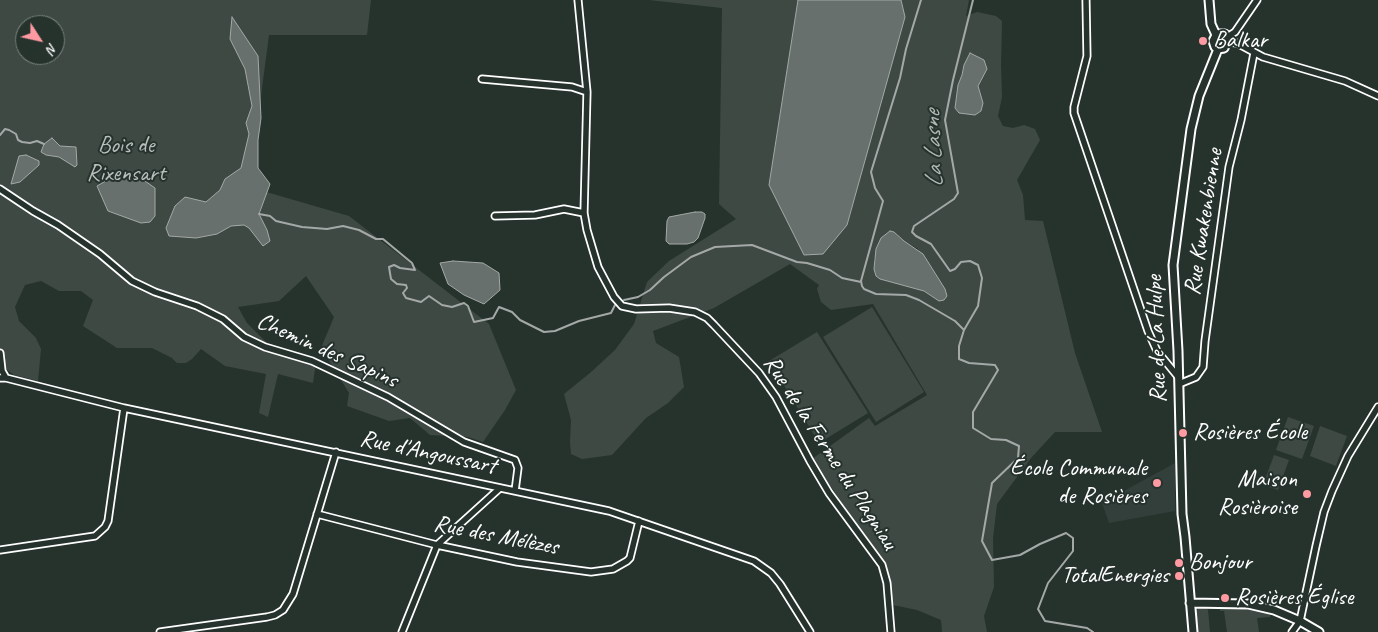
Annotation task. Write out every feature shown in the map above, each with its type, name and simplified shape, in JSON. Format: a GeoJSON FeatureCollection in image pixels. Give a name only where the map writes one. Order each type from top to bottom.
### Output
{"type":"FeatureCollection","features":[{"type":"Feature","properties":{"kind":"street","name":"Rue de la Ferme du Plagniau"},"geometry":{"type":"LineString","coordinates":[[578,0],[587,92],[584,213],[598,267],[614,297],[622,306],[636,309],[683,309],[695,312],[706,318],[764,380],[776,397],[810,462],[829,492],[882,565],[887,583],[891,632]]}},
{"type":"Feature","properties":{"kind":"street"},"geometry":{"type":"LineString","coordinates":[[1086,0],[1087,56],[1074,106],[1074,113],[1148,331],[1157,351],[1179,381]]}},
{"type":"Feature","properties":{"kind":"street"},"geometry":{"type":"LineString","coordinates":[[1209,0],[1211,24],[1216,35]]}},
{"type":"Feature","properties":{"kind":"street"},"geometry":{"type":"LineString","coordinates":[[1257,0],[1237,30],[1227,39],[1224,48],[1218,49],[1215,47],[1213,41],[1216,35],[1222,33],[1227,39],[1254,53],[1345,82],[1378,96]]}},
{"type":"Feature","properties":{"kind":"street"},"geometry":{"type":"LineString","coordinates":[[1237,30],[1237,43]]}},
{"type":"Feature","properties":{"kind":"street","name":"Rue de La Hulpe"},"geometry":{"type":"LineString","coordinates":[[1193,632],[1182,514],[1179,381],[1173,279],[1174,257],[1191,130],[1200,96],[1218,49]]}},
{"type":"Feature","properties":{"kind":"street","name":"Rue Kwakenbienne"},"geometry":{"type":"LineString","coordinates":[[1179,381],[1196,377],[1203,367],[1230,166],[1254,53]]}},
{"type":"Feature","properties":{"kind":"street"},"geometry":{"type":"LineString","coordinates":[[482,79],[553,85],[587,92]]}},
{"type":"Feature","properties":{"kind":"street","name":"Chemin des Sapins"},"geometry":{"type":"LineString","coordinates":[[0,189],[100,254],[132,281],[155,292],[197,306],[223,319],[244,337],[265,347],[312,361],[388,397],[464,442],[515,460],[518,468],[515,491]]}},
{"type":"Feature","properties":{"kind":"street"},"geometry":{"type":"LineString","coordinates":[[495,216],[535,215],[564,209],[584,213]]}},
{"type":"Feature","properties":{"kind":"street"},"geometry":{"type":"LineString","coordinates":[[0,353],[3,378]]}},
{"type":"Feature","properties":{"kind":"street","name":"Rue d'Angoussart"},"geometry":{"type":"LineString","coordinates":[[3,378],[124,408],[600,508],[754,561],[771,573],[780,584],[810,632]]}},
{"type":"Feature","properties":{"kind":"street"},"geometry":{"type":"LineString","coordinates":[[1292,632],[1300,621],[1318,538],[1332,491],[1348,456],[1378,406]]}},
{"type":"Feature","properties":{"kind":"street"},"geometry":{"type":"LineString","coordinates":[[0,550],[95,536],[105,528],[108,521],[124,408]]}},
{"type":"Feature","properties":{"kind":"street"},"geometry":{"type":"LineString","coordinates":[[160,632],[267,617],[275,615],[282,610],[293,594],[336,452]]}},
{"type":"Feature","properties":{"kind":"street"},"geometry":{"type":"LineString","coordinates":[[402,632],[436,545],[500,488]]}},
{"type":"Feature","properties":{"kind":"street","name":"Rue des Mélèzes"},"geometry":{"type":"LineString","coordinates":[[317,514],[436,545],[517,562],[596,572],[613,569],[630,558],[639,521]]}},
{"type":"Feature","properties":{"kind":"street"},"geometry":{"type":"LineString","coordinates":[[1190,603],[1248,604],[1274,610],[1300,621],[1319,632]]}},
{"type":"Feature","properties":{"kind":"shaded area"},"geometry":{"type":"Polygon","coordinates":[[[798,0],[901,0],[905,17],[847,225],[823,254],[804,255],[769,185],[798,0]]]}},
{"type":"Feature","properties":{"kind":"shaded area"},"geometry":{"type":"Polygon","coordinates":[[[232,17],[258,56],[261,118],[258,140],[258,168],[270,184],[259,214],[270,241],[263,246],[249,228],[244,225],[231,226],[217,234],[196,238],[169,236],[166,228],[175,206],[185,197],[206,202],[220,190],[225,179],[241,168],[249,134],[246,123],[252,106],[245,69],[230,39],[232,17]]]}},
{"type":"Feature","properties":{"kind":"shaded area"},"geometry":{"type":"Polygon","coordinates":[[[970,53],[984,60],[987,69],[978,86],[983,103],[981,111],[975,115],[959,113],[955,108],[958,85],[970,53]]]}},
{"type":"Feature","properties":{"kind":"shaded area"},"geometry":{"type":"Polygon","coordinates":[[[52,138],[60,146],[76,147],[77,165],[75,167],[59,157],[46,155],[41,152],[44,144],[52,138]]]}},
{"type":"Feature","properties":{"kind":"shaded area"},"geometry":{"type":"Polygon","coordinates":[[[26,155],[39,161],[39,165],[20,182],[11,184],[19,156],[26,155]]]}},
{"type":"Feature","properties":{"kind":"shaded area"},"geometry":{"type":"Polygon","coordinates":[[[116,175],[142,179],[155,188],[155,216],[150,222],[141,223],[108,211],[97,186],[116,175]]]}},
{"type":"Feature","properties":{"kind":"shaded area"},"geometry":{"type":"Polygon","coordinates":[[[695,212],[705,214],[698,238],[694,242],[687,244],[669,244],[666,241],[669,217],[695,212]]]}},
{"type":"Feature","properties":{"kind":"shaded area"},"geometry":{"type":"Polygon","coordinates":[[[890,231],[923,254],[945,289],[947,296],[944,300],[939,301],[924,291],[880,279],[876,276],[874,269],[876,249],[881,238],[890,231]]]}},
{"type":"Feature","properties":{"kind":"shaded area"},"geometry":{"type":"Polygon","coordinates":[[[453,261],[483,263],[499,273],[500,290],[484,304],[464,295],[448,284],[440,263],[453,261]]]}},
{"type":"Feature","properties":{"kind":"shaded area","name":"École Communale de Rosières"},"geometry":{"type":"Polygon","coordinates":[[[1175,463],[1175,511],[1109,523],[1102,503],[1175,463]]]}},
{"type":"Feature","properties":{"kind":"green space","name":"Bois de Rixensart"},"geometry":{"type":"Polygon","coordinates":[[[0,0],[371,0],[367,35],[269,35],[249,187],[349,216],[489,324],[516,390],[483,442],[468,437],[430,435],[410,418],[389,421],[347,406],[349,393],[321,348],[334,317],[306,276],[279,301],[238,307],[247,323],[269,345],[316,362],[313,383],[278,374],[268,417],[259,413],[266,374],[225,366],[201,349],[186,363],[177,363],[172,358],[152,348],[117,348],[83,326],[93,300],[81,291],[59,291],[41,281],[25,285],[15,307],[19,321],[36,338],[41,349],[38,381],[14,375],[2,366],[0,360],[0,0]]]}},
{"type":"Feature","properties":{"kind":"green space"},"geometry":{"type":"Polygon","coordinates":[[[649,0],[798,0],[769,185],[847,225],[904,17],[901,0],[969,0],[966,16],[977,12],[996,16],[1002,21],[1002,97],[998,116],[1003,126],[1013,128],[1024,125],[1035,129],[1040,140],[1017,180],[1023,195],[1025,220],[1043,221],[1075,353],[1102,432],[1055,432],[1031,458],[997,504],[993,538],[994,587],[984,616],[987,632],[942,632],[941,620],[917,610],[893,605],[889,577],[885,566],[812,459],[869,418],[875,426],[927,395],[873,304],[831,310],[821,302],[817,289],[819,285],[790,264],[714,308],[653,331],[656,343],[679,357],[684,387],[668,403],[646,418],[612,455],[582,459],[571,454],[571,420],[564,394],[615,350],[634,324],[647,282],[669,261],[736,219],[719,204],[722,8],[649,0]],[[964,65],[958,85],[955,108],[983,103],[978,86],[981,79],[964,65]],[[894,232],[874,259],[876,276],[924,291],[939,301],[918,249],[904,241],[894,232]]]}},
{"type":"Feature","properties":{"kind":"green space"},"geometry":{"type":"Polygon","coordinates":[[[872,307],[924,392],[876,422],[823,337],[872,307]]]}},
{"type":"Feature","properties":{"kind":"green space"},"geometry":{"type":"Polygon","coordinates":[[[817,332],[868,413],[819,443],[769,361],[817,332]]]}},
{"type":"Feature","properties":{"kind":"green space"},"geometry":{"type":"Polygon","coordinates":[[[1288,417],[1314,426],[1302,459],[1276,450],[1288,417]]]}},
{"type":"Feature","properties":{"kind":"green space"},"geometry":{"type":"Polygon","coordinates":[[[1320,426],[1347,436],[1336,466],[1310,456],[1320,426]]]}},
{"type":"Feature","properties":{"kind":"green space"},"geometry":{"type":"Polygon","coordinates":[[[1274,455],[1289,460],[1278,490],[1263,485],[1274,455]]]}},
{"type":"Feature","properties":{"kind":"green space"},"geometry":{"type":"Polygon","coordinates":[[[1204,606],[1208,610],[1210,632],[1196,632],[1195,613],[1204,606]]]}},
{"type":"Feature","properties":{"kind":"green space"},"geometry":{"type":"Polygon","coordinates":[[[1220,606],[1259,611],[1270,614],[1270,617],[1257,618],[1259,632],[1227,632],[1224,611],[1220,611],[1220,606]]]}},
{"type":"Feature","properties":{"kind":"waterway"},"geometry":{"type":"LineString","coordinates":[[921,0],[906,49],[900,78],[871,172],[875,188],[883,201],[861,281],[864,289],[876,294],[906,295],[919,300],[955,321],[964,330]]}},
{"type":"Feature","properties":{"kind":"waterway","name":"La Lasne"},"geometry":{"type":"LineString","coordinates":[[973,0],[945,120],[958,193],[954,199],[914,226],[912,232],[931,244],[950,271],[955,269],[961,262],[970,261],[978,265],[982,278],[978,306],[964,330],[959,346],[959,359],[969,363],[995,365],[998,370],[973,412],[973,428],[991,439],[1006,440],[1019,446],[1018,458],[992,483],[982,541],[992,560],[1020,555],[1066,533],[1073,538],[1073,551],[1048,583],[1038,609],[1045,621],[1087,628],[1093,632]]}},
{"type":"Feature","properties":{"kind":"waterway"},"geometry":{"type":"LineString","coordinates":[[0,135],[5,129],[16,134],[18,140],[22,142],[30,143],[37,141],[44,144]]}},
{"type":"Feature","properties":{"kind":"waterway"},"geometry":{"type":"LineString","coordinates":[[259,214],[270,216],[276,221],[302,227],[327,229],[343,226],[359,230],[376,239],[383,239],[412,263],[415,270],[400,268],[394,265],[389,267],[391,279],[397,284],[406,285],[407,288],[403,293],[406,298],[421,302],[429,296],[442,305],[452,307],[464,303],[468,306],[474,322],[493,318],[499,307],[512,312],[520,320],[544,332],[555,331],[579,321],[611,313],[615,305]]}},
{"type":"Feature","properties":{"kind":"waterway"},"geometry":{"type":"LineString","coordinates":[[624,300],[638,297],[650,290],[691,257],[715,247],[752,245],[797,262],[830,270],[842,278],[861,282]]}},
{"type":"Feature","properties":{"kind":"place","name":"Balkar"},"geometry":{"type":"Point","coordinates":[1203,41]}},
{"type":"Feature","properties":{"kind":"place","name":"Rosières École"},"geometry":{"type":"Point","coordinates":[1183,433]}},
{"type":"Feature","properties":{"kind":"place","name":"École Communale de Rosières"},"geometry":{"type":"Point","coordinates":[1157,483]}},
{"type":"Feature","properties":{"kind":"place","name":"Maison Rosièroise"},"geometry":{"type":"Point","coordinates":[1307,494]}},
{"type":"Feature","properties":{"kind":"place","name":"Bonjour"},"geometry":{"type":"Point","coordinates":[1179,563]}},
{"type":"Feature","properties":{"kind":"place","name":"TotalEnergies"},"geometry":{"type":"Point","coordinates":[1179,576]}},
{"type":"Feature","properties":{"kind":"place","name":"Rosières Église"},"geometry":{"type":"Point","coordinates":[1225,598]}}]}
